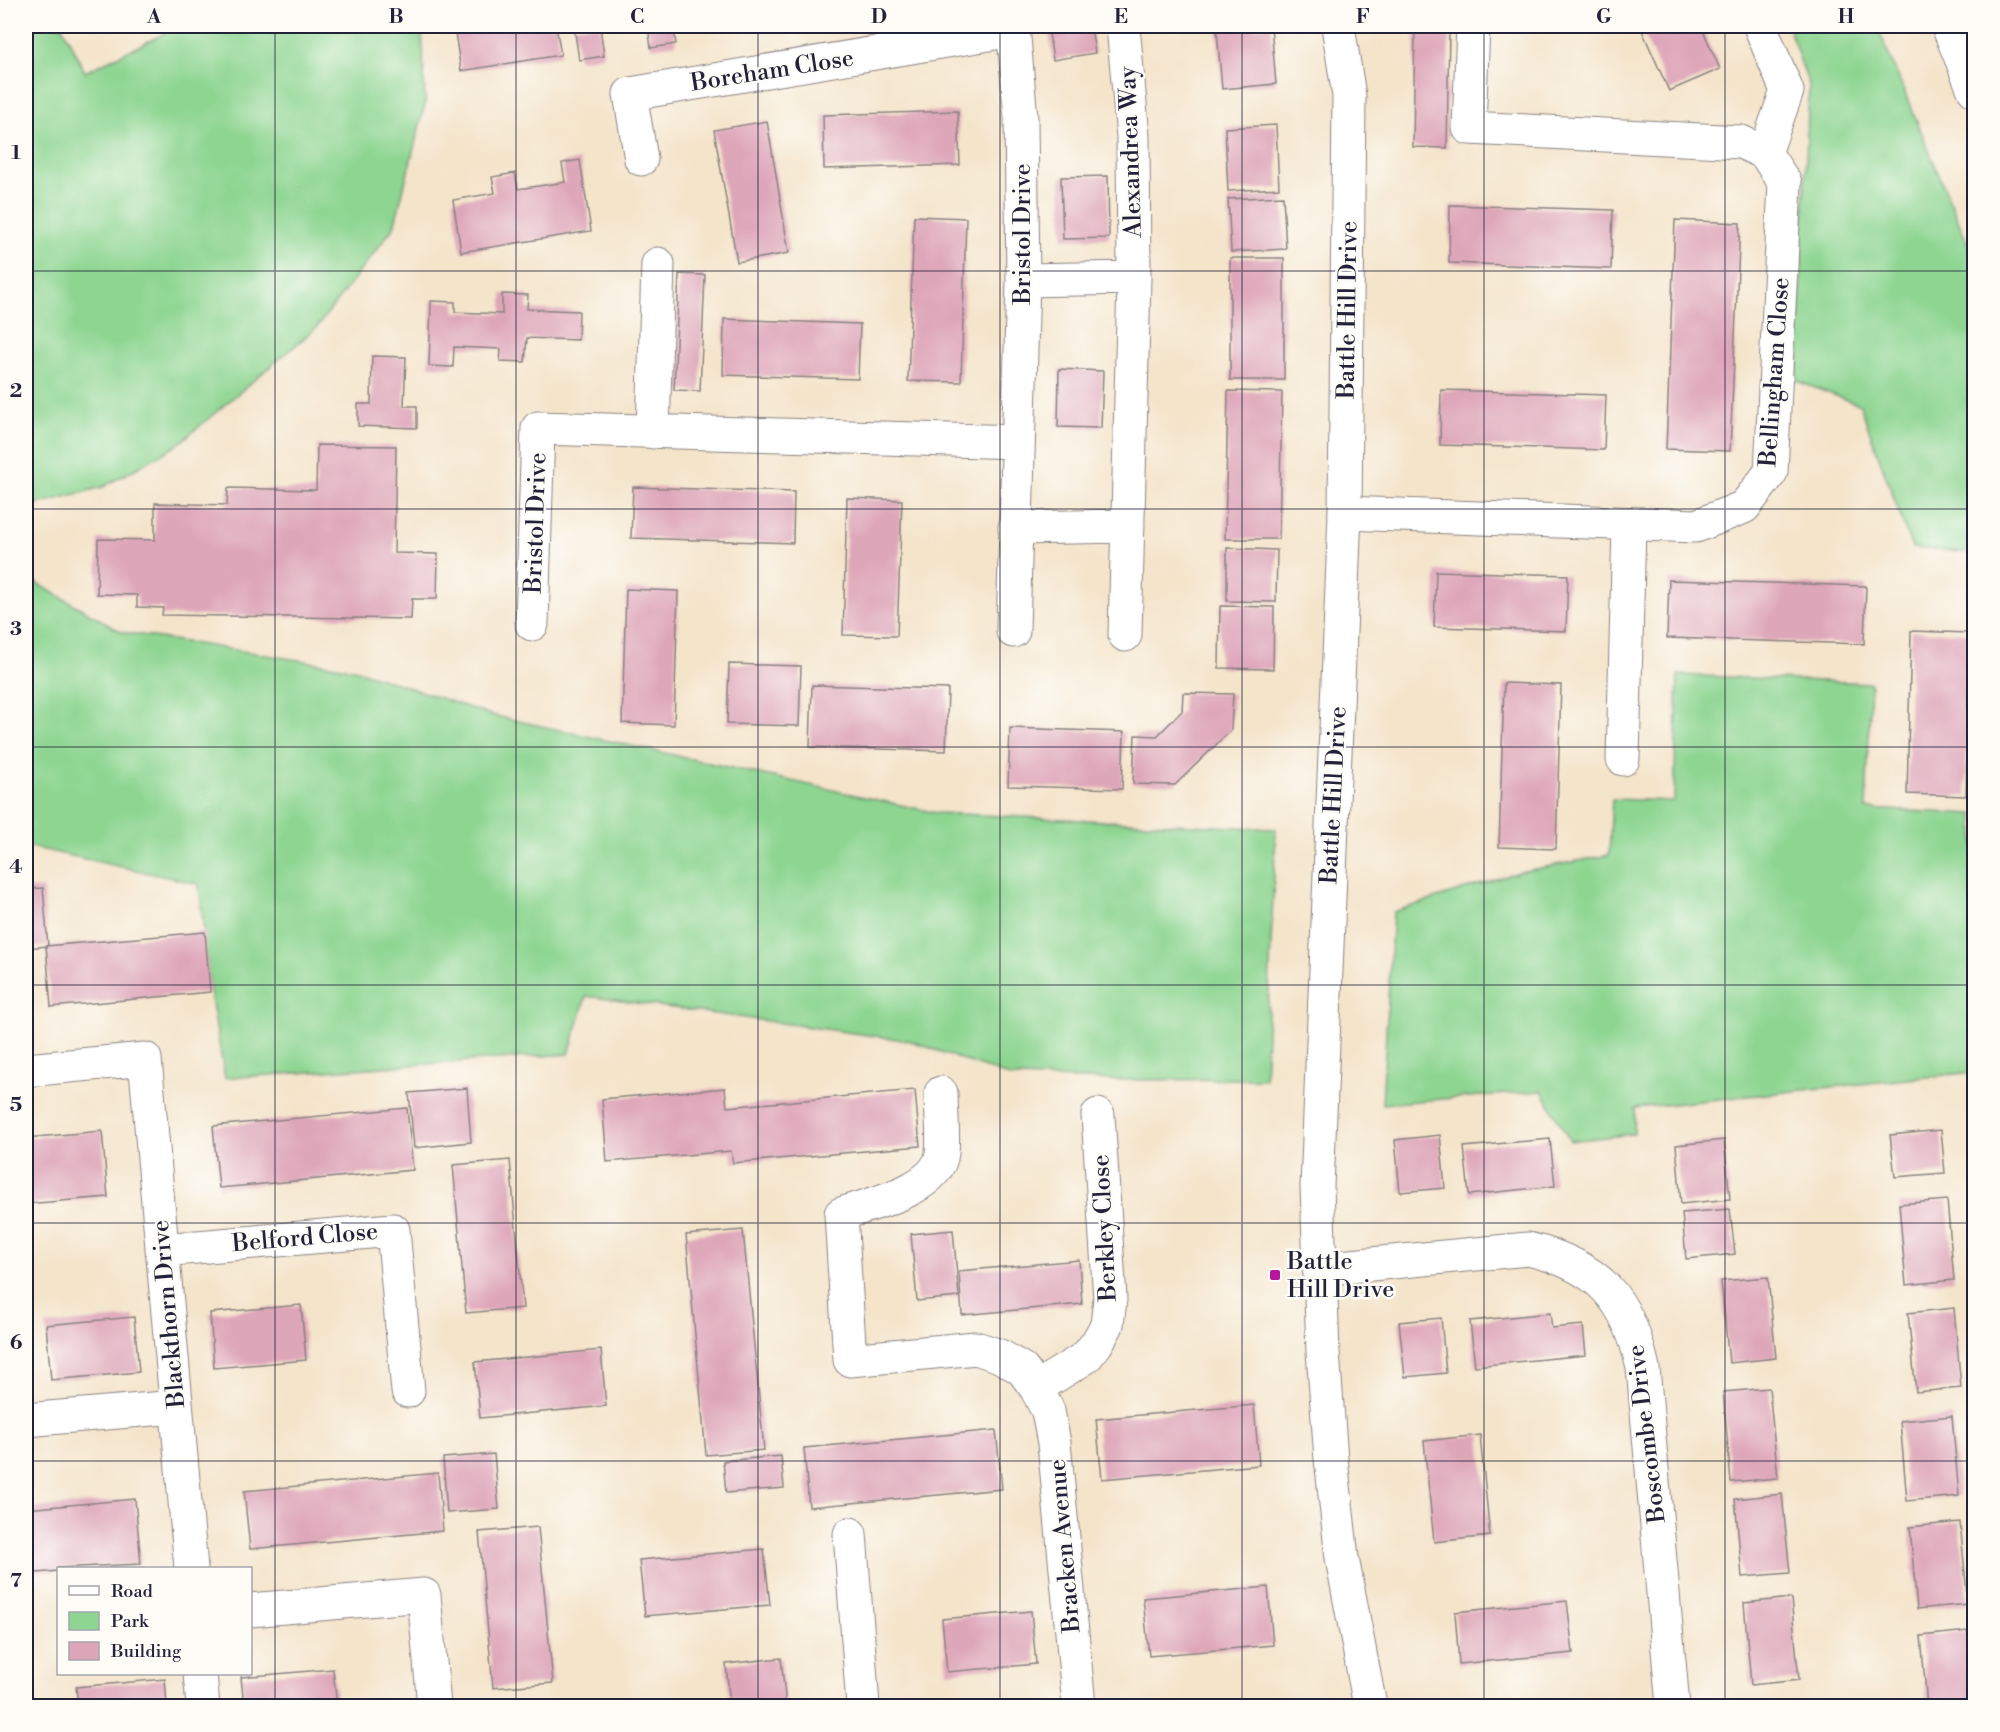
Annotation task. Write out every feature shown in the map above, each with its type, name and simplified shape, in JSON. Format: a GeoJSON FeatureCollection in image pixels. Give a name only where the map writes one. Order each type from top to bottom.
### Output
{"type":"FeatureCollection","features":[{"type":"Feature","properties":{"kind":"main road","name":"Alexandrea Way"},"geometry":{"type":"LineString","coordinates":[[1123,26],[1133,137],[1134,278],[1125,635]]}},
{"type":"Feature","properties":{"kind":"main road","name":"Battle Hill Drive"},"geometry":{"type":"LineString","coordinates":[[1338,26],[1349,96],[1345,513],[1319,1128],[1319,1269],[1330,1447],[1342,1558],[1370,1707]]}},
{"type":"Feature","properties":{"kind":"main road"},"geometry":{"type":"LineString","coordinates":[[1473,26],[1468,128],[1741,142],[1765,153],[1788,91],[1760,26]]}},
{"type":"Feature","properties":{"kind":"main road"},"geometry":{"type":"LineString","coordinates":[[1948,26],[1974,90]]}},
{"type":"Feature","properties":{"kind":"main road","name":"Boreham Close"},"geometry":{"type":"LineString","coordinates":[[641,159],[630,94],[1013,28]]}},
{"type":"Feature","properties":{"kind":"main road","name":"Bristol Drive"},"geometry":{"type":"LineString","coordinates":[[1013,28],[1022,119],[1023,280],[1013,631]]}},
{"type":"Feature","properties":{"kind":"main road","name":"Bellingham Close"},"geometry":{"type":"LineString","coordinates":[[1345,513],[1696,526],[1744,507],[1771,472],[1785,183],[1765,153]]}},
{"type":"Feature","properties":{"kind":"main road"},"geometry":{"type":"LineString","coordinates":[[653,432],[658,264]]}},
{"type":"Feature","properties":{"kind":"main road"},"geometry":{"type":"LineString","coordinates":[[1023,280],[1134,278]]}},
{"type":"Feature","properties":{"kind":"main road","name":"Bristol Drive"},"geometry":{"type":"LineString","coordinates":[[532,624],[538,428],[1018,442]]}},
{"type":"Feature","properties":{"kind":"main road"},"geometry":{"type":"LineString","coordinates":[[1623,759],[1629,525]]}},
{"type":"Feature","properties":{"kind":"main road"},"geometry":{"type":"LineString","coordinates":[[1016,528],[1128,526]]}},
{"type":"Feature","properties":{"kind":"main road","name":"Blackthorn Drive"},"geometry":{"type":"LineString","coordinates":[[26,1070],[145,1059],[191,1567]]}},
{"type":"Feature","properties":{"kind":"main road"},"geometry":{"type":"LineString","coordinates":[[941,1093],[942,1155],[936,1170],[924,1182],[906,1191],[841,1214],[850,1360],[976,1348],[1000,1356],[1022,1369],[1036,1388]]}},
{"type":"Feature","properties":{"kind":"main road","name":"Berkley Close"},"geometry":{"type":"LineString","coordinates":[[1036,1388],[1086,1357],[1107,1325],[1110,1299],[1098,1115]]}},
{"type":"Feature","properties":{"kind":"main road","name":"Belford Close"},"geometry":{"type":"LineString","coordinates":[[162,1250],[393,1230],[408,1391]]}},
{"type":"Feature","properties":{"kind":"main road","name":"Boscombe Drive"},"geometry":{"type":"LineString","coordinates":[[1319,1269],[1528,1249],[1559,1256],[1585,1271],[1608,1289],[1625,1312],[1637,1340],[1643,1368],[1673,1707]]}},
{"type":"Feature","properties":{"kind":"main road","name":"Bracken Avenue"},"geometry":{"type":"LineString","coordinates":[[1036,1388],[1048,1411],[1054,1443],[1079,1707]]}},
{"type":"Feature","properties":{"kind":"main road"},"geometry":{"type":"LineString","coordinates":[[26,1420],[176,1407]]}},
{"type":"Feature","properties":{"kind":"main road"},"geometry":{"type":"LineString","coordinates":[[850,1534],[863,1707]]}},
{"type":"Feature","properties":{"kind":"main road"},"geometry":{"type":"LineString","coordinates":[[252,1610],[424,1595],[434,1707]]}},
{"type":"Feature","properties":{"kind":"main road"},"geometry":{"type":"LineString","coordinates":[[200,1675],[203,1707]]}},
{"type":"Feature","properties":{"kind":"green space"},"geometry":{"type":"Polygon","coordinates":[[[26,26],[62,26],[85,72],[180,26],[422,26],[425,104],[394,227],[317,327],[176,446],[103,487],[26,507],[26,26]]]}},
{"type":"Feature","properties":{"kind":"green space"},"geometry":{"type":"Polygon","coordinates":[[[1788,26],[1877,26],[1974,259],[1974,553],[1912,548],[1860,405],[1797,381],[1809,85],[1788,26]]]}},
{"type":"Feature","properties":{"kind":"green space"},"geometry":{"type":"Polygon","coordinates":[[[26,577],[122,632],[354,669],[491,715],[937,813],[1276,829],[1265,1079],[1120,1080],[1010,1077],[911,1041],[586,996],[569,1054],[225,1078],[210,992],[199,884],[26,846],[26,577]]]}},
{"type":"Feature","properties":{"kind":"green space"},"geometry":{"type":"Polygon","coordinates":[[[1678,675],[1871,683],[1866,809],[1974,814],[1974,1072],[1635,1108],[1634,1134],[1570,1141],[1542,1091],[1382,1104],[1393,912],[1519,872],[1609,855],[1612,799],[1674,801],[1678,675]]]}},
{"type":"Feature","properties":{"kind":"building"},"geometry":{"type":"Polygon","coordinates":[[[454,26],[556,26],[561,55],[461,71],[454,26]]]}},
{"type":"Feature","properties":{"kind":"building"},"geometry":{"type":"Polygon","coordinates":[[[574,26],[600,26],[604,56],[579,60],[574,26]]]}},
{"type":"Feature","properties":{"kind":"building"},"geometry":{"type":"Polygon","coordinates":[[[648,26],[673,26],[676,44],[651,48],[648,26]]]}},
{"type":"Feature","properties":{"kind":"building"},"geometry":{"type":"Polygon","coordinates":[[[1048,26],[1091,26],[1095,53],[1053,60],[1048,26]]]}},
{"type":"Feature","properties":{"kind":"building"},"geometry":{"type":"Polygon","coordinates":[[[1271,26],[1276,84],[1222,89],[1217,31],[1271,26]]]}},
{"type":"Feature","properties":{"kind":"building"},"geometry":{"type":"Polygon","coordinates":[[[1415,26],[1449,26],[1447,148],[1413,147],[1415,26]]]}},
{"type":"Feature","properties":{"kind":"building"},"geometry":{"type":"Polygon","coordinates":[[[1640,26],[1701,26],[1720,69],[1669,91],[1640,26]]]}},
{"type":"Feature","properties":{"kind":"building"},"geometry":{"type":"Polygon","coordinates":[[[958,111],[960,165],[824,169],[823,115],[958,111]]]}},
{"type":"Feature","properties":{"kind":"building"},"geometry":{"type":"Polygon","coordinates":[[[767,121],[789,253],[737,262],[714,130],[767,121]]]}},
{"type":"Feature","properties":{"kind":"building"},"geometry":{"type":"Polygon","coordinates":[[[1276,125],[1279,188],[1228,191],[1225,128],[1276,125]]]}},
{"type":"Feature","properties":{"kind":"building"},"geometry":{"type":"Polygon","coordinates":[[[580,160],[591,231],[461,252],[453,200],[495,193],[492,177],[515,173],[518,189],[565,182],[562,163],[580,160]]]}},
{"type":"Feature","properties":{"kind":"building"},"geometry":{"type":"Polygon","coordinates":[[[1108,176],[1109,238],[1063,239],[1061,177],[1108,176]]]}},
{"type":"Feature","properties":{"kind":"building"},"geometry":{"type":"Polygon","coordinates":[[[1283,196],[1286,249],[1231,252],[1228,199],[1283,196]]]}},
{"type":"Feature","properties":{"kind":"building"},"geometry":{"type":"Polygon","coordinates":[[[1450,205],[1613,210],[1611,269],[1449,263],[1450,205]]]}},
{"type":"Feature","properties":{"kind":"building"},"geometry":{"type":"Polygon","coordinates":[[[914,216],[966,218],[961,382],[908,381],[914,216]]]}},
{"type":"Feature","properties":{"kind":"building"},"geometry":{"type":"Polygon","coordinates":[[[1675,220],[1740,223],[1730,451],[1666,449],[1675,220]]]}},
{"type":"Feature","properties":{"kind":"building"},"geometry":{"type":"Polygon","coordinates":[[[1230,258],[1284,258],[1284,380],[1230,380],[1230,258]]]}},
{"type":"Feature","properties":{"kind":"building"},"geometry":{"type":"Polygon","coordinates":[[[679,274],[705,275],[700,391],[674,390],[679,274]]]}},
{"type":"Feature","properties":{"kind":"building"},"geometry":{"type":"Polygon","coordinates":[[[502,294],[528,295],[527,309],[579,311],[578,340],[527,338],[525,362],[500,361],[501,349],[454,347],[453,367],[429,366],[431,301],[455,302],[455,312],[502,314],[502,294]]]}},
{"type":"Feature","properties":{"kind":"building"},"geometry":{"type":"Polygon","coordinates":[[[724,319],[860,324],[858,379],[723,375],[724,319]]]}},
{"type":"Feature","properties":{"kind":"building"},"geometry":{"type":"Polygon","coordinates":[[[372,356],[406,357],[404,406],[417,406],[417,428],[358,426],[358,404],[371,404],[372,356]]]}},
{"type":"Feature","properties":{"kind":"building"},"geometry":{"type":"Polygon","coordinates":[[[1059,369],[1103,371],[1101,428],[1058,427],[1059,369]]]}},
{"type":"Feature","properties":{"kind":"building"},"geometry":{"type":"Polygon","coordinates":[[[1441,390],[1606,395],[1604,450],[1440,445],[1441,390]]]}},
{"type":"Feature","properties":{"kind":"building"},"geometry":{"type":"Polygon","coordinates":[[[1228,391],[1282,392],[1279,539],[1225,539],[1228,391]]]}},
{"type":"Feature","properties":{"kind":"building"},"geometry":{"type":"Polygon","coordinates":[[[317,445],[396,446],[394,553],[438,554],[437,599],[412,599],[411,619],[162,615],[163,608],[137,607],[137,595],[97,594],[98,539],[155,540],[155,503],[227,505],[228,488],[316,490],[317,445]]]}},
{"type":"Feature","properties":{"kind":"building"},"geometry":{"type":"Polygon","coordinates":[[[633,487],[794,492],[793,543],[631,538],[633,487]]]}},
{"type":"Feature","properties":{"kind":"building"},"geometry":{"type":"Polygon","coordinates":[[[847,498],[902,500],[897,636],[843,635],[847,498]]]}},
{"type":"Feature","properties":{"kind":"building"},"geometry":{"type":"Polygon","coordinates":[[[1227,548],[1277,550],[1276,602],[1227,601],[1227,548]]]}},
{"type":"Feature","properties":{"kind":"building"},"geometry":{"type":"Polygon","coordinates":[[[1436,571],[1568,575],[1566,631],[1434,627],[1436,571]]]}},
{"type":"Feature","properties":{"kind":"building"},"geometry":{"type":"Polygon","coordinates":[[[1669,580],[1866,586],[1864,644],[1667,638],[1669,580]]]}},
{"type":"Feature","properties":{"kind":"building"},"geometry":{"type":"Polygon","coordinates":[[[626,589],[678,591],[674,725],[622,723],[626,589]]]}},
{"type":"Feature","properties":{"kind":"building"},"geometry":{"type":"Polygon","coordinates":[[[1220,606],[1274,607],[1273,669],[1219,668],[1220,606]]]}},
{"type":"Feature","properties":{"kind":"building"},"geometry":{"type":"Polygon","coordinates":[[[1911,631],[1970,633],[1966,796],[1907,794],[1911,631]]]}},
{"type":"Feature","properties":{"kind":"building"},"geometry":{"type":"Polygon","coordinates":[[[729,664],[801,666],[799,726],[727,724],[729,664]]]}},
{"type":"Feature","properties":{"kind":"building"},"geometry":{"type":"Polygon","coordinates":[[[1504,683],[1561,685],[1556,849],[1499,847],[1504,683]]]}},
{"type":"Feature","properties":{"kind":"building"},"geometry":{"type":"Polygon","coordinates":[[[812,685],[948,689],[946,751],[810,747],[812,685]]]}},
{"type":"Feature","properties":{"kind":"building"},"geometry":{"type":"Polygon","coordinates":[[[1183,693],[1233,694],[1231,730],[1175,785],[1133,784],[1135,735],[1157,736],[1182,711],[1183,693]]]}},
{"type":"Feature","properties":{"kind":"building"},"geometry":{"type":"Polygon","coordinates":[[[1010,728],[1124,732],[1122,789],[1008,786],[1010,728]]]}},
{"type":"Feature","properties":{"kind":"building"},"geometry":{"type":"Polygon","coordinates":[[[43,888],[48,946],[26,948],[26,889],[43,888]]]}},
{"type":"Feature","properties":{"kind":"building"},"geometry":{"type":"Polygon","coordinates":[[[205,932],[210,992],[51,1007],[46,946],[205,932]]]}},
{"type":"Feature","properties":{"kind":"building"},"geometry":{"type":"Polygon","coordinates":[[[467,1088],[471,1142],[414,1148],[409,1093],[467,1088]]]}},
{"type":"Feature","properties":{"kind":"building"},"geometry":{"type":"Polygon","coordinates":[[[725,1088],[727,1107],[915,1090],[920,1146],[733,1163],[731,1151],[607,1162],[602,1099],[725,1088]]]}},
{"type":"Feature","properties":{"kind":"building"},"geometry":{"type":"Polygon","coordinates":[[[407,1108],[413,1170],[219,1188],[213,1126],[407,1108]]]}},
{"type":"Feature","properties":{"kind":"building"},"geometry":{"type":"Polygon","coordinates":[[[1941,1130],[1945,1173],[1895,1177],[1890,1135],[1941,1130]]]}},
{"type":"Feature","properties":{"kind":"building"},"geometry":{"type":"Polygon","coordinates":[[[102,1131],[108,1197],[26,1204],[26,1138],[102,1131]]]}},
{"type":"Feature","properties":{"kind":"building"},"geometry":{"type":"Polygon","coordinates":[[[1440,1135],[1445,1188],[1400,1192],[1395,1140],[1440,1135]]]}},
{"type":"Feature","properties":{"kind":"building"},"geometry":{"type":"Polygon","coordinates":[[[1550,1139],[1555,1186],[1469,1195],[1464,1147],[1550,1139]]]}},
{"type":"Feature","properties":{"kind":"building"},"geometry":{"type":"Polygon","coordinates":[[[1724,1140],[1730,1199],[1681,1204],[1676,1145],[1724,1140]]]}},
{"type":"Feature","properties":{"kind":"building"},"geometry":{"type":"Polygon","coordinates":[[[510,1160],[523,1308],[466,1313],[453,1165],[510,1160]]]}},
{"type":"Feature","properties":{"kind":"building"},"geometry":{"type":"Polygon","coordinates":[[[1947,1200],[1954,1280],[1906,1285],[1899,1204],[1947,1200]]]}},
{"type":"Feature","properties":{"kind":"building"},"geometry":{"type":"Polygon","coordinates":[[[1730,1209],[1735,1254],[1686,1259],[1682,1213],[1730,1209]]]}},
{"type":"Feature","properties":{"kind":"building"},"geometry":{"type":"Polygon","coordinates":[[[743,1230],[764,1450],[706,1455],[686,1235],[743,1230]]]}},
{"type":"Feature","properties":{"kind":"building"},"geometry":{"type":"Polygon","coordinates":[[[953,1230],[959,1297],[917,1301],[911,1234],[953,1230]]]}},
{"type":"Feature","properties":{"kind":"building"},"geometry":{"type":"Polygon","coordinates":[[[1079,1260],[1082,1304],[962,1315],[959,1271],[1079,1260]]]}},
{"type":"Feature","properties":{"kind":"building"},"geometry":{"type":"Polygon","coordinates":[[[1768,1277],[1776,1358],[1729,1363],[1721,1281],[1768,1277]]]}},
{"type":"Feature","properties":{"kind":"building"},"geometry":{"type":"Polygon","coordinates":[[[301,1305],[306,1360],[214,1368],[210,1313],[301,1305]]]}},
{"type":"Feature","properties":{"kind":"building"},"geometry":{"type":"Polygon","coordinates":[[[1954,1308],[1961,1388],[1916,1392],[1908,1313],[1954,1308]]]}},
{"type":"Feature","properties":{"kind":"building"},"geometry":{"type":"Polygon","coordinates":[[[1550,1313],[1552,1328],[1583,1325],[1586,1355],[1475,1366],[1470,1321],[1550,1313]]]}},
{"type":"Feature","properties":{"kind":"building"},"geometry":{"type":"Polygon","coordinates":[[[134,1317],[139,1372],[51,1380],[46,1325],[134,1317]]]}},
{"type":"Feature","properties":{"kind":"building"},"geometry":{"type":"Polygon","coordinates":[[[1441,1318],[1446,1373],[1405,1377],[1399,1322],[1441,1318]]]}},
{"type":"Feature","properties":{"kind":"building"},"geometry":{"type":"Polygon","coordinates":[[[601,1350],[606,1406],[480,1418],[475,1362],[601,1350]]]}},
{"type":"Feature","properties":{"kind":"building"},"geometry":{"type":"Polygon","coordinates":[[[1769,1388],[1778,1478],[1731,1482],[1723,1392],[1769,1388]]]}},
{"type":"Feature","properties":{"kind":"building"},"geometry":{"type":"Polygon","coordinates":[[[1254,1405],[1259,1465],[1102,1479],[1096,1419],[1254,1405]]]}},
{"type":"Feature","properties":{"kind":"building"},"geometry":{"type":"Polygon","coordinates":[[[1952,1416],[1959,1496],[1907,1501],[1900,1421],[1952,1416]]]}},
{"type":"Feature","properties":{"kind":"building"},"geometry":{"type":"Polygon","coordinates":[[[996,1430],[1002,1489],[809,1507],[804,1448],[996,1430]]]}},
{"type":"Feature","properties":{"kind":"building"},"geometry":{"type":"Polygon","coordinates":[[[1480,1435],[1490,1536],[1434,1542],[1424,1441],[1480,1435]]]}},
{"type":"Feature","properties":{"kind":"building"},"geometry":{"type":"Polygon","coordinates":[[[494,1454],[499,1509],[447,1513],[443,1458],[494,1454]]]}},
{"type":"Feature","properties":{"kind":"building"},"geometry":{"type":"Polygon","coordinates":[[[781,1456],[784,1488],[726,1493],[723,1461],[781,1456]]]}},
{"type":"Feature","properties":{"kind":"building"},"geometry":{"type":"Polygon","coordinates":[[[438,1473],[443,1531],[250,1549],[244,1491],[438,1473]]]}},
{"type":"Feature","properties":{"kind":"building"},"geometry":{"type":"Polygon","coordinates":[[[1782,1494],[1790,1573],[1742,1577],[1735,1499],[1782,1494]]]}},
{"type":"Feature","properties":{"kind":"building"},"geometry":{"type":"Polygon","coordinates":[[[135,1499],[141,1564],[57,1567],[57,1571],[26,1574],[26,1509],[135,1499]]]}},
{"type":"Feature","properties":{"kind":"building"},"geometry":{"type":"Polygon","coordinates":[[[1960,1522],[1968,1604],[1917,1609],[1910,1527],[1960,1522]]]}},
{"type":"Feature","properties":{"kind":"building"},"geometry":{"type":"Polygon","coordinates":[[[538,1527],[553,1683],[493,1688],[479,1532],[538,1527]]]}},
{"type":"Feature","properties":{"kind":"building"},"geometry":{"type":"Polygon","coordinates":[[[764,1549],[770,1605],[645,1616],[639,1560],[764,1549]]]}},
{"type":"Feature","properties":{"kind":"building"},"geometry":{"type":"Polygon","coordinates":[[[1268,1587],[1273,1645],[1149,1656],[1143,1598],[1268,1587]]]}},
{"type":"Feature","properties":{"kind":"building"},"geometry":{"type":"Polygon","coordinates":[[[1791,1598],[1799,1680],[1751,1685],[1744,1603],[1791,1598]]]}},
{"type":"Feature","properties":{"kind":"building"},"geometry":{"type":"Polygon","coordinates":[[[1567,1601],[1573,1653],[1459,1664],[1455,1612],[1567,1601]]]}},
{"type":"Feature","properties":{"kind":"building"},"geometry":{"type":"Polygon","coordinates":[[[1031,1611],[1036,1664],[947,1672],[942,1619],[1031,1611]]]}},
{"type":"Feature","properties":{"kind":"building"},"geometry":{"type":"Polygon","coordinates":[[[1968,1631],[1974,1706],[1927,1706],[1921,1636],[1968,1631]]]}},
{"type":"Feature","properties":{"kind":"building"},"geometry":{"type":"Polygon","coordinates":[[[781,1658],[786,1706],[730,1706],[726,1664],[781,1658]]]}},
{"type":"Feature","properties":{"kind":"building"},"geometry":{"type":"Polygon","coordinates":[[[333,1669],[337,1706],[244,1706],[241,1677],[333,1669]]]}},
{"type":"Feature","properties":{"kind":"building"},"geometry":{"type":"Polygon","coordinates":[[[165,1679],[167,1706],[78,1706],[76,1687],[165,1679]]]}},
{"type":"Feature","properties":{"kind":"place","name":"Battle Hill Drive"},"geometry":{"type":"Point","coordinates":[1275,1275]}}]}
